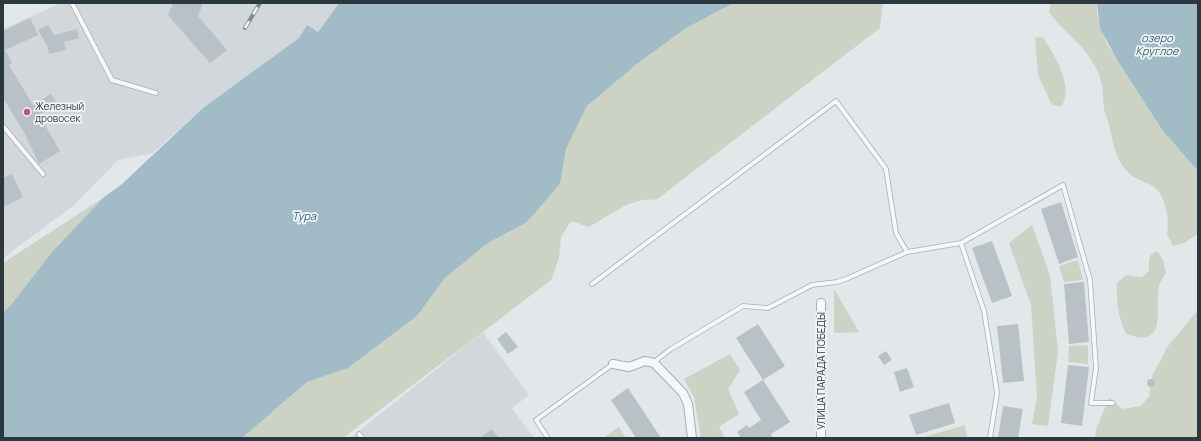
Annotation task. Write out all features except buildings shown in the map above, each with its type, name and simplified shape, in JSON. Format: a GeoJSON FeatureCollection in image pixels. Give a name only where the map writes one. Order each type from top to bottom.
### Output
{"type":"FeatureCollection","features":[{"type":"Feature","properties":{"kind":"street","name":"УЛИЦА ПАРАДА ПОБЕДЫ"},"geometry":{"type":"LineString","coordinates":[[821,303],[821,438]]}},
{"type":"Feature","properties":{"kind":"street"},"geometry":{"type":"LineString","coordinates":[[613,364],[629,367],[645,361],[654,363],[683,393],[688,404],[692,438]]}},
{"type":"Feature","properties":{"kind":"lane"},"geometry":{"type":"LineString","coordinates":[[72,3],[112,80],[156,93]]}},
{"type":"Feature","properties":{"kind":"lane"},"geometry":{"type":"LineString","coordinates":[[592,284],[836,101],[886,169],[896,233],[907,252]]}},
{"type":"Feature","properties":{"kind":"lane"},"geometry":{"type":"LineString","coordinates":[[3,126],[43,174]]}},
{"type":"Feature","properties":{"kind":"lane"},"geometry":{"type":"LineString","coordinates":[[654,363],[670,348],[743,306],[768,308],[812,285],[837,282],[846,279],[907,252],[961,243],[1063,185],[1090,280],[1096,368],[1091,403],[1113,403]]}},
{"type":"Feature","properties":{"kind":"lane"},"geometry":{"type":"LineString","coordinates":[[961,243],[984,311],[997,392],[990,438]]}},
{"type":"Feature","properties":{"kind":"lane"},"geometry":{"type":"LineString","coordinates":[[548,438],[536,420],[613,364]]}},
{"type":"Feature","properties":{"kind":"lane"},"geometry":{"type":"LineString","coordinates":[[359,434],[362,438]]}},
{"type":"Feature","properties":{"kind":"shaded area"},"geometry":{"type":"Polygon","coordinates":[[[61,3],[339,3],[318,32],[307,25],[299,38],[203,108],[153,153],[118,160],[74,205],[3,258],[3,29],[61,3]]]}},
{"type":"Feature","properties":{"kind":"shaded area"},"geometry":{"type":"Polygon","coordinates":[[[483,332],[529,395],[512,408],[534,438],[350,438],[483,332]]]}},
{"type":"Feature","properties":{"kind":"green space"},"geometry":{"type":"Polygon","coordinates":[[[734,3],[883,3],[880,28],[656,200],[638,201],[630,204],[589,227],[571,221],[561,237],[559,258],[551,280],[343,438],[242,438],[307,382],[348,368],[417,316],[445,278],[488,243],[527,222],[560,184],[566,149],[587,106],[637,64],[686,28],[734,3]]]}},
{"type":"Feature","properties":{"kind":"green space"},"geometry":{"type":"Polygon","coordinates":[[[1051,3],[1097,3],[1097,13],[1106,42],[1163,131],[1198,171],[1198,234],[1184,243],[1173,246],[1167,234],[1168,222],[1166,207],[1160,194],[1151,185],[1131,175],[1121,164],[1114,148],[1109,122],[1104,112],[1102,88],[1098,73],[1092,60],[1049,12],[1051,3]]]}},
{"type":"Feature","properties":{"kind":"green space"},"geometry":{"type":"Polygon","coordinates":[[[1043,37],[1057,61],[1064,80],[1066,89],[1062,106],[1052,105],[1038,75],[1035,38],[1043,37]]]}},
{"type":"Feature","properties":{"kind":"green space"},"geometry":{"type":"Polygon","coordinates":[[[103,198],[52,252],[10,306],[3,312],[3,263],[103,198]]]}},
{"type":"Feature","properties":{"kind":"green space"},"geometry":{"type":"Polygon","coordinates":[[[1032,225],[1050,275],[1058,352],[1048,426],[1032,424],[1037,397],[1031,305],[1009,243],[1032,225]]]}},
{"type":"Feature","properties":{"kind":"green space"},"geometry":{"type":"Polygon","coordinates":[[[1157,251],[1163,260],[1166,273],[1159,285],[1157,325],[1154,332],[1149,336],[1140,337],[1126,334],[1118,309],[1117,283],[1126,275],[1142,277],[1149,271],[1149,260],[1151,254],[1157,251]]]}},
{"type":"Feature","properties":{"kind":"green space"},"geometry":{"type":"Polygon","coordinates":[[[1078,260],[1083,280],[1064,282],[1059,266],[1078,260]]]}},
{"type":"Feature","properties":{"kind":"green space"},"geometry":{"type":"Polygon","coordinates":[[[834,289],[859,332],[834,333],[834,289]]]}},
{"type":"Feature","properties":{"kind":"green space"},"geometry":{"type":"Polygon","coordinates":[[[1198,310],[1198,438],[1095,438],[1096,429],[1109,398],[1123,409],[1141,406],[1149,396],[1152,376],[1168,346],[1198,310]]]}},
{"type":"Feature","properties":{"kind":"green space"},"geometry":{"type":"Polygon","coordinates":[[[1088,345],[1088,364],[1068,362],[1069,346],[1088,345]]]}},
{"type":"Feature","properties":{"kind":"green space"},"geometry":{"type":"Polygon","coordinates":[[[730,354],[740,370],[728,389],[739,414],[719,427],[725,438],[701,438],[694,397],[684,379],[730,354]]]}},
{"type":"Feature","properties":{"kind":"green space"},"geometry":{"type":"Polygon","coordinates":[[[965,425],[967,438],[921,438],[965,425]]]}},
{"type":"Feature","properties":{"kind":"green space"},"geometry":{"type":"Polygon","coordinates":[[[619,427],[626,438],[603,438],[619,427]]]}},
{"type":"Feature","properties":{"kind":"water","name":"Тура"},"geometry":{"type":"Polygon","coordinates":[[[339,3],[734,3],[686,28],[637,64],[587,106],[566,149],[560,184],[527,222],[488,243],[445,278],[417,316],[348,368],[307,382],[242,438],[3,438],[3,312],[10,306],[52,252],[103,198],[122,184],[203,108],[299,38],[307,25],[318,32],[339,3]]]}},
{"type":"Feature","properties":{"kind":"water","name":"озеро Круглое"},"geometry":{"type":"Polygon","coordinates":[[[1097,3],[1198,3],[1198,171],[1163,131],[1117,60],[1100,28],[1097,3]]]}},
{"type":"Feature","properties":{"kind":"railway"},"geometry":{"type":"LineString","coordinates":[[245,28],[260,3]]}},
{"type":"Feature","properties":{"kind":"place","name":"Железный дровосек"},"geometry":{"type":"Point","coordinates":[27,112]}}]}
